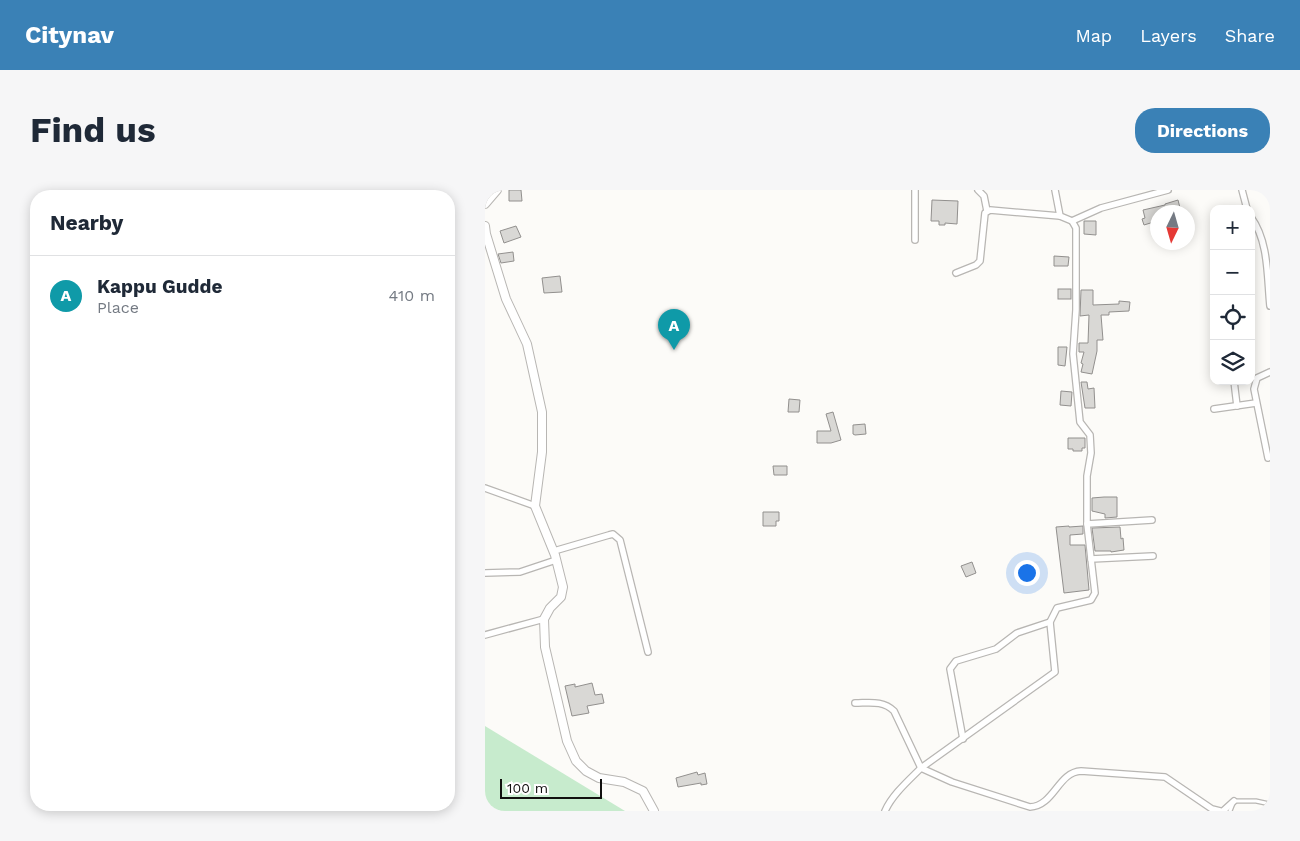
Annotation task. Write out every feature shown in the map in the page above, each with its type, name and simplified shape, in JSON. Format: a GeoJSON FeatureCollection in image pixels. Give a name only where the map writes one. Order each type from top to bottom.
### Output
{"type":"FeatureCollection","features":[{"type":"Feature","properties":{"kind":"street"},"geometry":{"type":"LineString","coordinates":[[485,204],[497,190]]}},
{"type":"Feature","properties":{"kind":"street"},"geometry":{"type":"LineString","coordinates":[[915,190],[915,240]]}},
{"type":"Feature","properties":{"kind":"street"},"geometry":{"type":"LineString","coordinates":[[956,273],[976,265],[980,261],[985,213],[987,211],[984,196],[978,190]]}},
{"type":"Feature","properties":{"kind":"street"},"geometry":{"type":"LineString","coordinates":[[1055,190],[1060,216]]}},
{"type":"Feature","properties":{"kind":"street"},"geometry":{"type":"LineString","coordinates":[[987,211],[1060,216],[1072,220],[1101,208],[1169,190]]}},
{"type":"Feature","properties":{"kind":"street"},"geometry":{"type":"LineString","coordinates":[[1242,190],[1246,205]]}},
{"type":"Feature","properties":{"kind":"street"},"geometry":{"type":"LineString","coordinates":[[885,811],[905,783],[921,768],[1055,672],[1050,622],[1057,608],[1091,600],[1095,593],[1087,524],[1087,476],[1091,453],[1090,435],[1080,422],[1073,354],[1076,301],[1076,228],[1072,220]]}},
{"type":"Feature","properties":{"kind":"street"},"geometry":{"type":"LineString","coordinates":[[485,226],[506,299],[527,344],[542,412],[542,452],[535,506],[553,551],[563,587],[561,597],[550,608],[544,619],[545,647],[567,741],[576,760],[586,771],[599,778],[624,782],[643,791],[655,811]]}},
{"type":"Feature","properties":{"kind":"street"},"geometry":{"type":"LineString","coordinates":[[1255,226],[1263,241],[1270,306]]}},
{"type":"Feature","properties":{"kind":"street"},"geometry":{"type":"LineString","coordinates":[[1268,458],[1253,389],[1257,378],[1270,372]]}},
{"type":"Feature","properties":{"kind":"street"},"geometry":{"type":"LineString","coordinates":[[1234,385],[1237,406]]}},
{"type":"Feature","properties":{"kind":"street"},"geometry":{"type":"LineString","coordinates":[[1214,409],[1257,403]]}},
{"type":"Feature","properties":{"kind":"street"},"geometry":{"type":"LineString","coordinates":[[485,488],[535,506]]}},
{"type":"Feature","properties":{"kind":"street"},"geometry":{"type":"LineString","coordinates":[[1087,524],[1152,520]]}},
{"type":"Feature","properties":{"kind":"street"},"geometry":{"type":"LineString","coordinates":[[553,551],[609,534],[613,534],[621,540],[647,652]]}},
{"type":"Feature","properties":{"kind":"street"},"geometry":{"type":"LineString","coordinates":[[1091,559],[1153,556]]}},
{"type":"Feature","properties":{"kind":"street"},"geometry":{"type":"LineString","coordinates":[[485,574],[520,572],[556,560]]}},
{"type":"Feature","properties":{"kind":"street"},"geometry":{"type":"LineString","coordinates":[[485,634],[544,619]]}},
{"type":"Feature","properties":{"kind":"street"},"geometry":{"type":"LineString","coordinates":[[963,739],[950,669],[952,664],[956,661],[996,649],[1017,633],[1050,622]]}},
{"type":"Feature","properties":{"kind":"street"},"geometry":{"type":"LineString","coordinates":[[855,703],[882,703],[894,711],[921,768],[952,782],[1030,807],[1037,807],[1044,803],[1069,774],[1075,771],[1165,777],[1212,809],[1222,811],[1234,801]]}},
{"type":"Feature","properties":{"kind":"lane"},"geometry":{"type":"LineString","coordinates":[[1230,811],[1234,801],[1256,801],[1270,804]]}},
{"type":"Feature","properties":{"kind":"green space"},"geometry":{"type":"Polygon","coordinates":[[[485,726],[625,811],[485,811],[485,726]]]}},
{"type":"Feature","properties":{"kind":"building"},"geometry":{"type":"Polygon","coordinates":[[[509,190],[521,190],[522,201],[509,201],[509,190]]]}},
{"type":"Feature","properties":{"kind":"building"},"geometry":{"type":"Polygon","coordinates":[[[932,200],[958,201],[957,224],[945,223],[945,225],[939,225],[939,221],[931,221],[932,200]]]}},
{"type":"Feature","properties":{"kind":"building"},"geometry":{"type":"Polygon","coordinates":[[[1178,200],[1179,205],[1165,205],[1178,200]]]}},
{"type":"Feature","properties":{"kind":"building"},"geometry":{"type":"Polygon","coordinates":[[[1150,208],[1150,223],[1144,225],[1142,219],[1145,218],[1143,210],[1150,208]]]}},
{"type":"Feature","properties":{"kind":"building"},"geometry":{"type":"Polygon","coordinates":[[[1084,221],[1096,221],[1096,235],[1084,234],[1084,221]]]}},
{"type":"Feature","properties":{"kind":"building"},"geometry":{"type":"Polygon","coordinates":[[[516,226],[521,237],[504,243],[500,231],[516,226]]]}},
{"type":"Feature","properties":{"kind":"building"},"geometry":{"type":"Polygon","coordinates":[[[513,252],[514,261],[501,263],[498,254],[513,252]]]}},
{"type":"Feature","properties":{"kind":"building"},"geometry":{"type":"Polygon","coordinates":[[[1054,256],[1069,257],[1068,266],[1054,266],[1054,256]]]}},
{"type":"Feature","properties":{"kind":"building"},"geometry":{"type":"Polygon","coordinates":[[[560,276],[562,292],[544,293],[542,278],[560,276]]]}},
{"type":"Feature","properties":{"kind":"building"},"geometry":{"type":"Polygon","coordinates":[[[1058,289],[1071,289],[1071,299],[1058,299],[1058,289]]]}},
{"type":"Feature","properties":{"kind":"building"},"geometry":{"type":"Polygon","coordinates":[[[1081,290],[1093,290],[1093,305],[1119,304],[1119,301],[1130,302],[1129,311],[1109,312],[1109,315],[1101,315],[1103,340],[1097,340],[1097,351],[1092,374],[1081,372],[1084,352],[1079,352],[1079,343],[1088,343],[1089,315],[1080,316],[1081,290]]]}},
{"type":"Feature","properties":{"kind":"building"},"geometry":{"type":"Polygon","coordinates":[[[1058,347],[1067,347],[1065,366],[1058,365],[1058,347]]]}},
{"type":"Feature","properties":{"kind":"building"},"geometry":{"type":"Polygon","coordinates":[[[1081,382],[1087,382],[1088,389],[1094,388],[1095,408],[1085,408],[1081,382]]]}},
{"type":"Feature","properties":{"kind":"building"},"geometry":{"type":"Polygon","coordinates":[[[1061,391],[1072,392],[1071,406],[1060,405],[1061,391]]]}},
{"type":"Feature","properties":{"kind":"building"},"geometry":{"type":"Polygon","coordinates":[[[789,399],[800,400],[799,412],[788,412],[789,399]]]}},
{"type":"Feature","properties":{"kind":"building"},"geometry":{"type":"Polygon","coordinates":[[[833,412],[841,440],[831,443],[817,443],[817,431],[831,431],[826,414],[833,412]]]}},
{"type":"Feature","properties":{"kind":"building"},"geometry":{"type":"Polygon","coordinates":[[[865,424],[866,434],[853,434],[853,425],[865,424]]]}},
{"type":"Feature","properties":{"kind":"building"},"geometry":{"type":"Polygon","coordinates":[[[1068,438],[1085,438],[1085,448],[1082,448],[1082,451],[1068,449],[1068,438]]]}},
{"type":"Feature","properties":{"kind":"building"},"geometry":{"type":"Polygon","coordinates":[[[773,466],[787,466],[787,475],[774,475],[773,466]]]}},
{"type":"Feature","properties":{"kind":"building"},"geometry":{"type":"Polygon","coordinates":[[[1117,497],[1117,517],[1105,518],[1105,514],[1092,511],[1092,498],[1117,497]]]}},
{"type":"Feature","properties":{"kind":"building"},"geometry":{"type":"Polygon","coordinates":[[[763,512],[779,512],[779,521],[776,521],[776,526],[763,526],[763,512]]]}},
{"type":"Feature","properties":{"kind":"building"},"geometry":{"type":"Polygon","coordinates":[[[1083,526],[1083,534],[1070,535],[1070,545],[1085,545],[1089,590],[1064,593],[1056,527],[1083,526]]]}},
{"type":"Feature","properties":{"kind":"building"},"geometry":{"type":"Polygon","coordinates":[[[1120,527],[1124,550],[1111,552],[1095,551],[1092,528],[1120,527]]]}},
{"type":"Feature","properties":{"kind":"building"},"geometry":{"type":"Polygon","coordinates":[[[972,562],[976,573],[966,577],[961,566],[972,562]]]}},
{"type":"Feature","properties":{"kind":"building"},"geometry":{"type":"Polygon","coordinates":[[[592,683],[595,695],[602,694],[604,703],[587,706],[589,713],[572,716],[565,686],[575,684],[575,687],[592,683]]]}},
{"type":"Feature","properties":{"kind":"building"},"geometry":{"type":"Polygon","coordinates":[[[697,772],[698,775],[705,773],[707,784],[701,785],[701,783],[678,787],[676,778],[697,772]]]}},
{"type":"Feature","properties":{"kind":"place","name":"Kappu Gudde"},"geometry":{"type":"Point","coordinates":[674,350]}}]}
